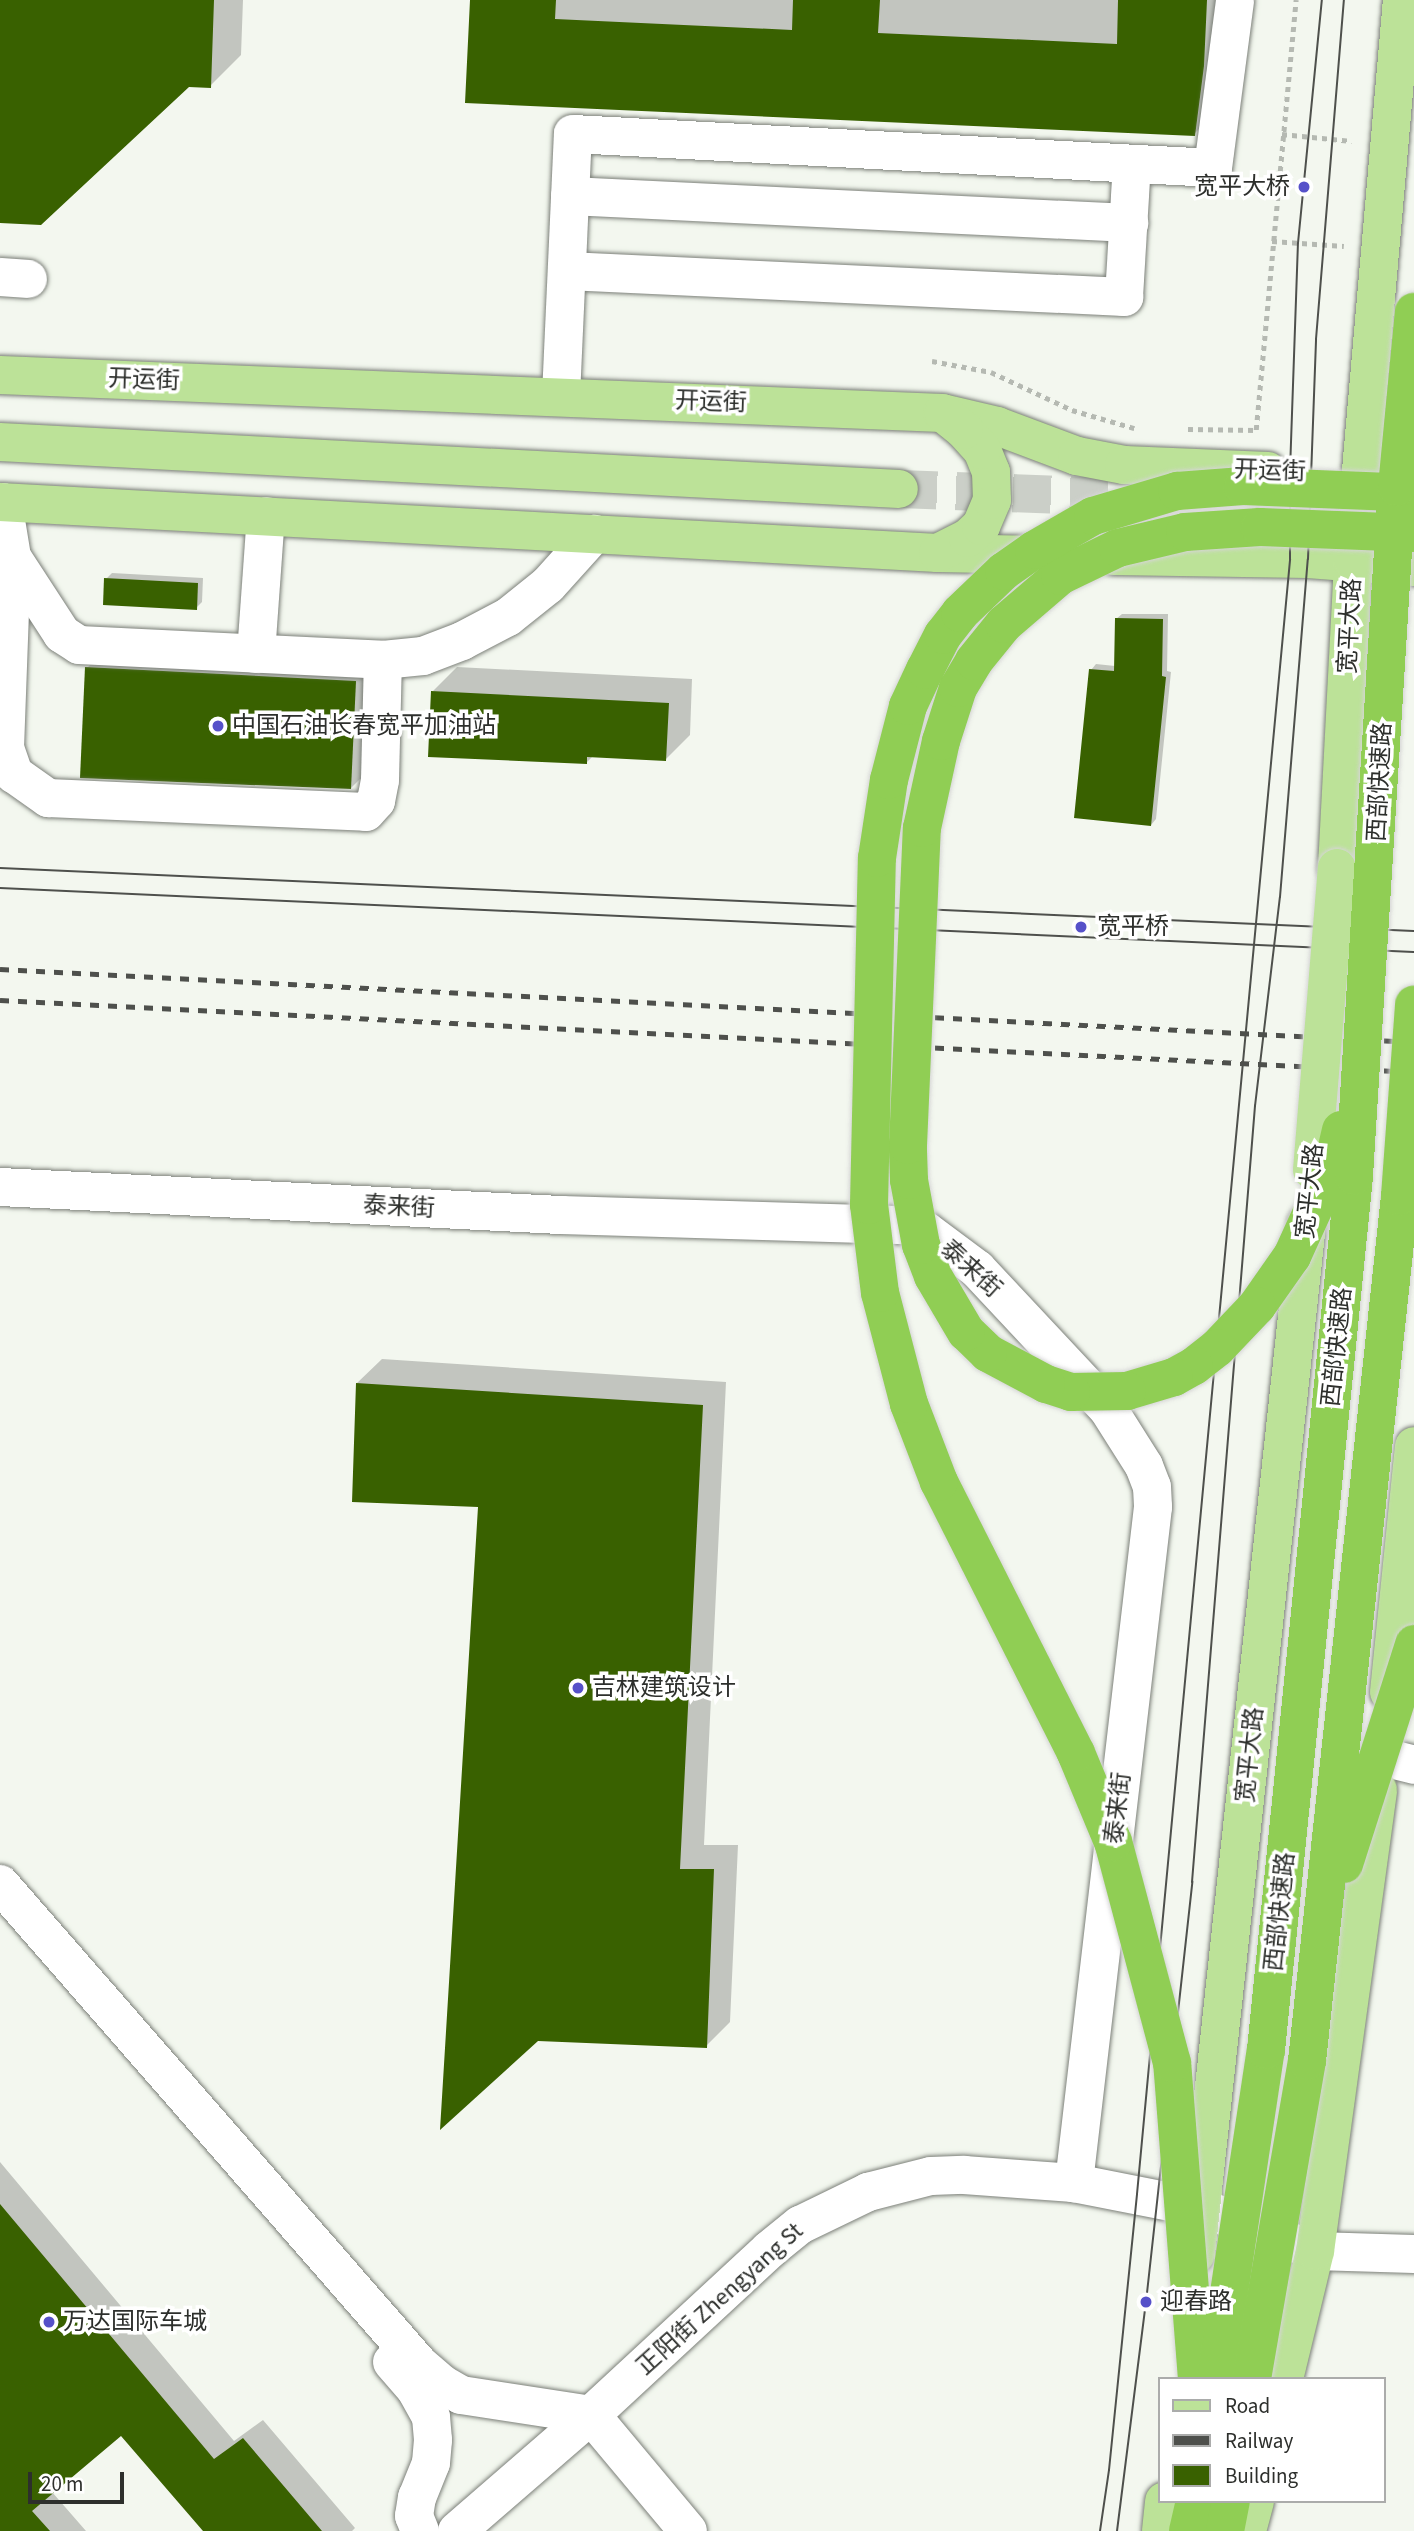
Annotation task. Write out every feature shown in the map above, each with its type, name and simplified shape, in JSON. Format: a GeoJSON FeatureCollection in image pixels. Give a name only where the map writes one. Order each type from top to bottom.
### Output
{"type":"FeatureCollection","features":[{"type":"Feature","properties":{"kind":"highway","name":"西部快速路"},"geometry":{"type":"LineString","coordinates":[[1216,2377],[1266,2050],[1354,1177],[1397,487],[1414,312]]}},
{"type":"Feature","properties":{"kind":"highway"},"geometry":{"type":"LineString","coordinates":[[1197,2377],[1172,2063],[1113,1842],[1076,1753],[939,1482],[909,1404],[880,1293],[869,1205],[877,858],[889,779],[908,706],[925,670],[943,635],[960,612],[1004,571],[1034,550],[1093,516],[1177,491],[1243,486],[1414,493]]}},
{"type":"Feature","properties":{"kind":"highway"},"geometry":{"type":"LineString","coordinates":[[1365,1032],[1332,1168],[1292,1256],[1257,1306],[1217,1348],[1194,1367],[1174,1377],[1127,1391],[1071,1392],[1015,1369],[988,1353],[966,1332],[949,1308],[921,1245],[909,1180],[908,1145],[922,828],[932,772],[958,688],[974,661],[1004,624],[1060,576],[1118,548],[1147,539],[1225,529],[1414,533]]}},
{"type":"Feature","properties":{"kind":"highway","name":"西部快速路"},"geometry":{"type":"LineString","coordinates":[[1252,2377],[1307,2062],[1400,1196],[1414,1005]]}},
{"type":"Feature","properties":{"kind":"highway"},"geometry":{"type":"LineString","coordinates":[[1321,1929],[1414,1644]]}},
{"type":"Feature","properties":{"kind":"highway"},"geometry":{"type":"LineString","coordinates":[[1188,2531],[1195,2503]]}},
{"type":"Feature","properties":{"kind":"highway"},"geometry":{"type":"LineString","coordinates":[[1225,2531],[1231,2503]]}},
{"type":"Feature","properties":{"kind":"main road","name":"宽平大路"},"geometry":{"type":"LineString","coordinates":[[1180,2377],[1202,2208],[1312,1170],[1337,868],[1353,562],[1402,0]]}},
{"type":"Feature","properties":{"kind":"main road","name":"开运街"},"geometry":{"type":"LineString","coordinates":[[0,375],[942,413],[997,426],[1077,456],[1124,465],[1414,474]]}},
{"type":"Feature","properties":{"kind":"main road"},"geometry":{"type":"LineString","coordinates":[[938,553],[968,538],[982,526],[992,500],[991,472],[982,450],[964,430],[942,413]]}},
{"type":"Feature","properties":{"kind":"main road"},"geometry":{"type":"LineString","coordinates":[[0,442],[899,489]]}},
{"type":"Feature","properties":{"kind":"main road"},"geometry":{"type":"LineString","coordinates":[[1,502],[938,553],[1353,562],[1414,567]]}},
{"type":"Feature","properties":{"kind":"main road"},"geometry":{"type":"LineString","coordinates":[[1284,2377],[1315,2251],[1399,1761],[1414,1446]]}},
{"type":"Feature","properties":{"kind":"main road"},"geometry":{"type":"LineString","coordinates":[[1161,2531],[1164,2503]]}},
{"type":"Feature","properties":{"kind":"main road"},"geometry":{"type":"LineString","coordinates":[[1247,2531],[1254,2503]]}},
{"type":"Feature","properties":{"kind":"street"},"geometry":{"type":"LineString","coordinates":[[561,396],[573,134],[1213,168],[1235,0]]}},
{"type":"Feature","properties":{"kind":"street"},"geometry":{"type":"LineString","coordinates":[[566,271],[1124,297],[1132,164]]}},
{"type":"Feature","properties":{"kind":"street"},"geometry":{"type":"LineString","coordinates":[[570,196],[1129,223]]}},
{"type":"Feature","properties":{"kind":"street"},"geometry":{"type":"LineString","coordinates":[[1,502],[12,557],[5,748],[14,774],[48,798],[366,812],[376,801],[380,780],[383,660]]}},
{"type":"Feature","properties":{"kind":"street"},"geometry":{"type":"LineString","coordinates":[[256,654],[266,516]]}},
{"type":"Feature","properties":{"kind":"street"},"geometry":{"type":"LineString","coordinates":[[12,557],[62,634],[79,645],[383,660],[423,656],[462,641],[508,617],[548,585],[594,534]]}},
{"type":"Feature","properties":{"kind":"street","name":"泰来街"},"geometry":{"type":"LineString","coordinates":[[0,1187],[561,1215],[906,1225],[926,1231],[977,1269],[1108,1409],[1144,1466],[1152,1487],[1153,1507],[1074,2183]]}},
{"type":"Feature","properties":{"kind":"street"},"geometry":{"type":"LineString","coordinates":[[0,1884],[419,2364],[442,2384],[461,2395],[591,2415],[688,2531]]}},
{"type":"Feature","properties":{"kind":"street"},"geometry":{"type":"LineString","coordinates":[[0,1921],[416,2390],[431,2417],[433,2440],[431,2463],[417,2497],[414,2516],[420,2531]]}},
{"type":"Feature","properties":{"kind":"street","name":"正阳街 Zhengyang St"},"geometry":{"type":"LineString","coordinates":[[457,2531],[591,2415],[769,2250],[800,2225],[868,2192],[931,2176],[964,2175],[1074,2183],[1202,2208],[1315,2251]]}},
{"type":"Feature","properties":{"kind":"street"},"geometry":{"type":"LineString","coordinates":[[1315,2251],[1414,2254]]}},
{"type":"Feature","properties":{"kind":"path"},"geometry":{"type":"LineString","coordinates":[[1178,429],[1256,430],[1296,0]]}},
{"type":"Feature","properties":{"kind":"path"},"geometry":{"type":"LineString","coordinates":[[1282,134],[1352,141]]}},
{"type":"Feature","properties":{"kind":"path"},"geometry":{"type":"LineString","coordinates":[[1272,241],[1344,246]]}},
{"type":"Feature","properties":{"kind":"path"},"geometry":{"type":"LineString","coordinates":[[932,361],[991,372],[1072,410],[1140,429]]}},
{"type":"Feature","properties":{"kind":"building"},"geometry":{"type":"Polygon","coordinates":[[[0,0],[214,0],[211,88],[189,87],[41,225],[0,223],[0,0]]]}},
{"type":"Feature","properties":{"kind":"building"},"geometry":{"type":"Polygon","coordinates":[[[470,0],[556,0],[555,19],[792,30],[793,0],[880,0],[878,33],[1117,44],[1118,0],[1207,0],[1204,66],[1195,136],[465,103],[470,0]]]}},
{"type":"Feature","properties":{"kind":"building"},"geometry":{"type":"Polygon","coordinates":[[[104,578],[198,583],[197,610],[103,605],[104,578]]]}},
{"type":"Feature","properties":{"kind":"building"},"geometry":{"type":"Polygon","coordinates":[[[1115,618],[1163,619],[1162,676],[1166,677],[1151,826],[1074,818],[1089,669],[1114,671],[1115,618]]]}},
{"type":"Feature","properties":{"kind":"building","name":"中国石油长春宽平加油站"},"geometry":{"type":"Polygon","coordinates":[[[85,667],[356,681],[351,789],[80,778],[85,667]]]}},
{"type":"Feature","properties":{"kind":"building"},"geometry":{"type":"Polygon","coordinates":[[[431,691],[669,703],[666,761],[587,757],[587,764],[428,757],[431,691]]]}},
{"type":"Feature","properties":{"kind":"building","name":"吉林建筑设计"},"geometry":{"type":"Polygon","coordinates":[[[356,1383],[703,1405],[680,1869],[714,1869],[707,2048],[538,2041],[440,2130],[478,1507],[352,1502],[356,1383]]]}},
{"type":"Feature","properties":{"kind":"building","name":"万达国际车城"},"geometry":{"type":"Polygon","coordinates":[[[0,2204],[214,2459],[243,2438],[322,2531],[203,2531],[121,2436],[32,2511],[50,2531],[0,2531],[0,2204]]]}},
{"type":"Feature","properties":{"kind":"tunnel"},"geometry":{"type":"LineString","coordinates":[[899,489],[1142,498]]}},
{"type":"Feature","properties":{"kind":"tram line"},"geometry":{"type":"LineString","coordinates":[[1100,2531],[1109,2470],[1137,2194],[1290,559],[1290,471],[1298,243],[1322,0]]}},
{"type":"Feature","properties":{"kind":"tram line"},"geometry":{"type":"LineString","coordinates":[[1117,2531],[1146,2302],[1192,1882],[1255,1106],[1280,897],[1308,559],[1316,339],[1344,0]]}},
{"type":"Feature","properties":{"kind":"tram line"},"geometry":{"type":"LineString","coordinates":[[0,868],[1414,931]]}},
{"type":"Feature","properties":{"kind":"tram line"},"geometry":{"type":"LineString","coordinates":[[0,888],[1414,952]]}},
{"type":"Feature","properties":{"kind":"railway"},"geometry":{"type":"LineString","coordinates":[[0,969],[1414,1042]]}},
{"type":"Feature","properties":{"kind":"railway"},"geometry":{"type":"LineString","coordinates":[[0,1000],[1414,1072]]}},
{"type":"Feature","properties":{"kind":"place","name":"宽平大桥"},"geometry":{"type":"Point","coordinates":[1304,187]}},
{"type":"Feature","properties":{"kind":"place","name":"中国石油长春宽平加油站"},"geometry":{"type":"Point","coordinates":[218,726]}},
{"type":"Feature","properties":{"kind":"place","name":"宽平桥"},"geometry":{"type":"Point","coordinates":[1081,927]}},
{"type":"Feature","properties":{"kind":"place","name":"吉林建筑设计"},"geometry":{"type":"Point","coordinates":[578,1688]}},
{"type":"Feature","properties":{"kind":"place","name":"迎春路"},"geometry":{"type":"Point","coordinates":[1146,2302]}},
{"type":"Feature","properties":{"kind":"place","name":"万达国际车城"},"geometry":{"type":"Point","coordinates":[49,2322]}}]}
